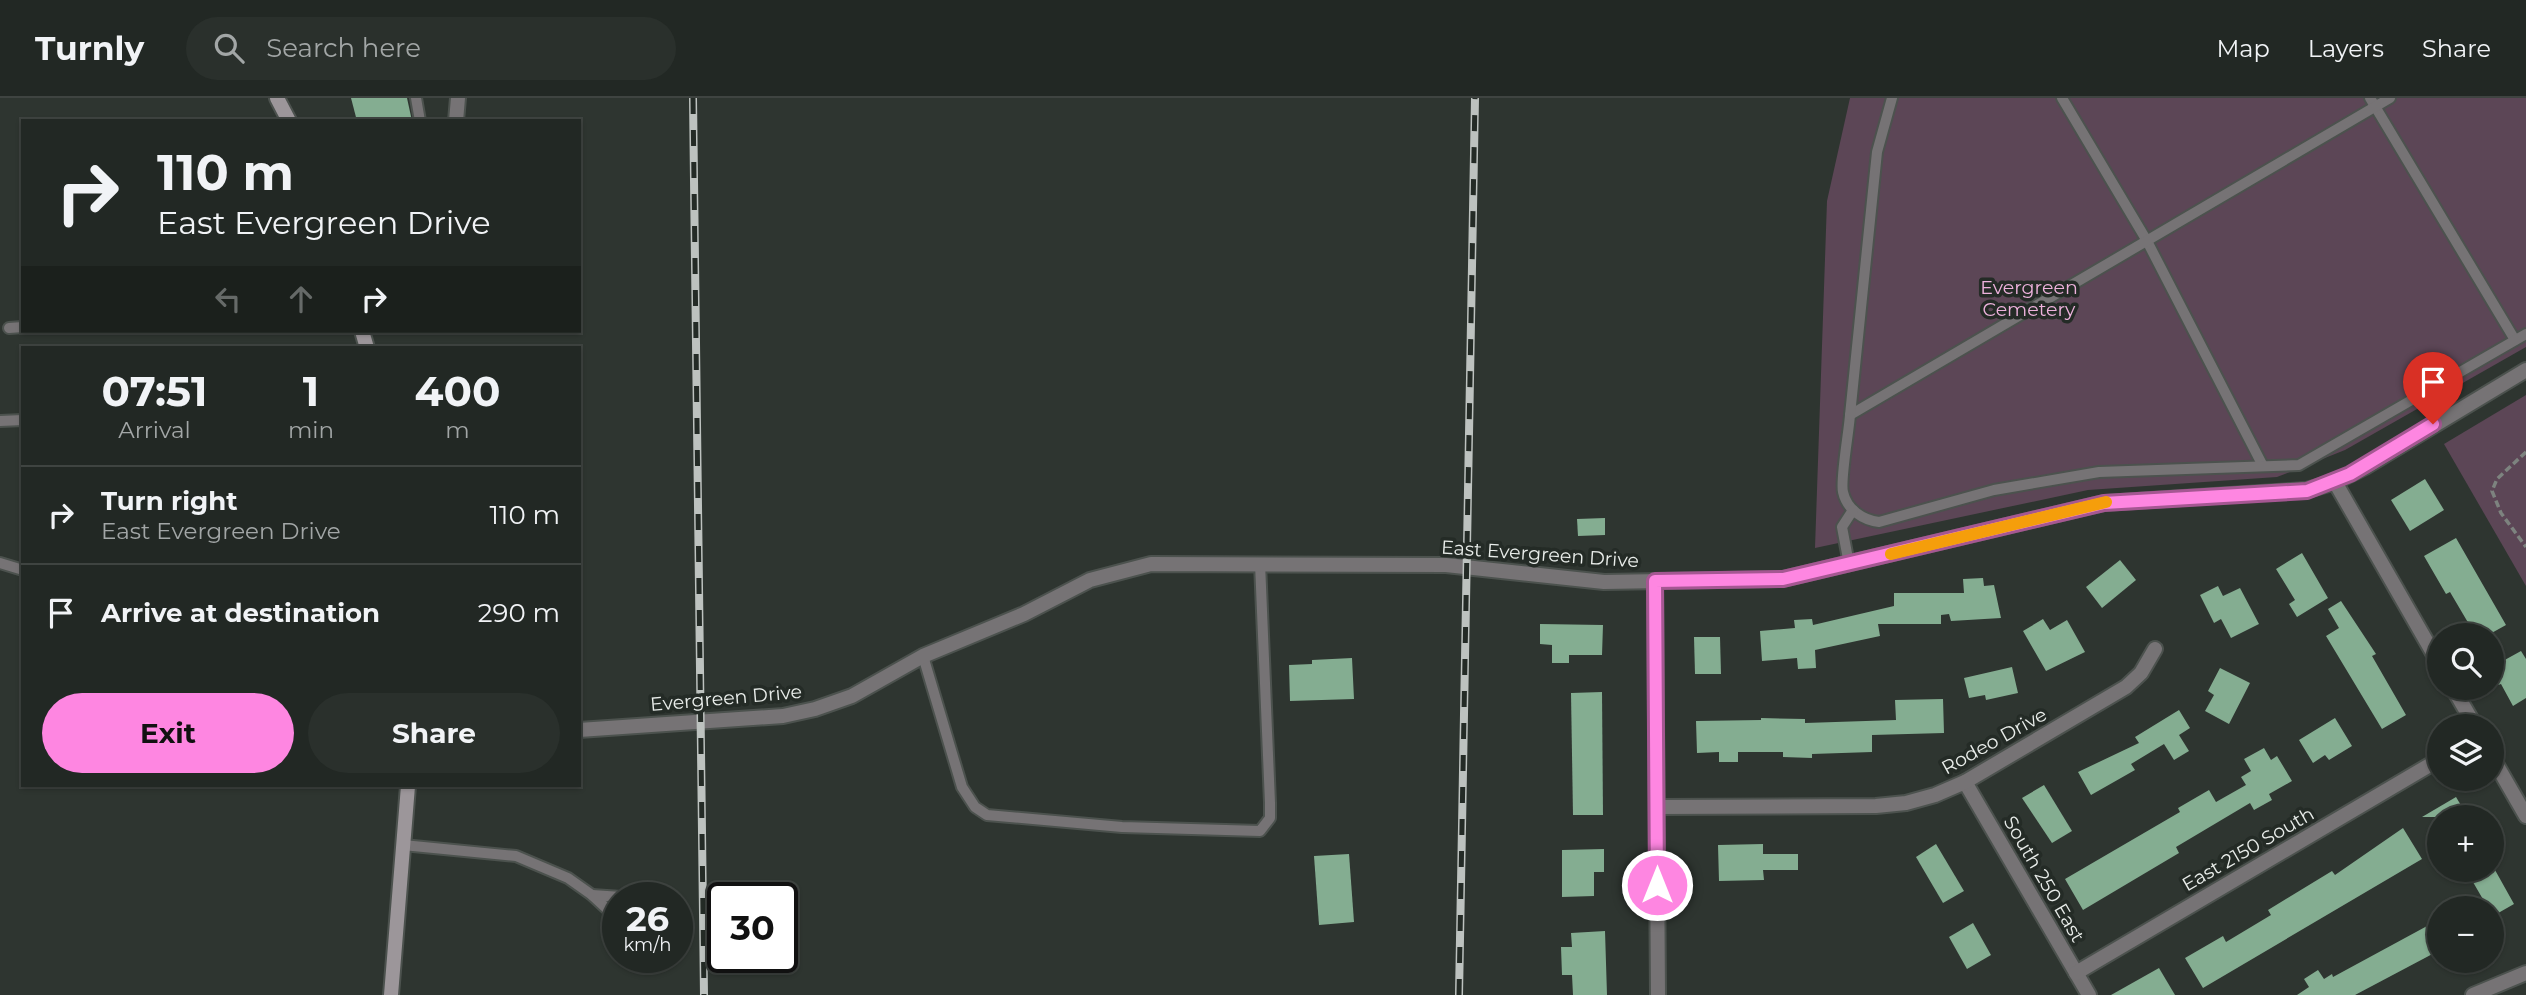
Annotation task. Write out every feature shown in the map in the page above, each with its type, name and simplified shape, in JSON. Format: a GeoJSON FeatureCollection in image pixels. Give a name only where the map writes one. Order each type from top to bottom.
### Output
{"type":"FeatureCollection","features":[{"type":"Feature","properties":{"kind":"main road"},"geometry":{"type":"LineString","coordinates":[[277,98],[288,119]]}},
{"type":"Feature","properties":{"kind":"main road"},"geometry":{"type":"LineString","coordinates":[[391,995],[408,787]]}},
{"type":"Feature","properties":{"kind":"street"},"geometry":{"type":"LineString","coordinates":[[456,119],[458,98]]}},
{"type":"Feature","properties":{"kind":"street","name":"East Evergreen Drive"},"geometry":{"type":"LineString","coordinates":[[1024,614],[1090,580],[1151,564],[1446,565],[1604,582],[1783,579],[2104,503],[2307,491],[2335,482],[2526,370]]}},
{"type":"Feature","properties":{"kind":"street"},"geometry":{"type":"LineString","coordinates":[[2335,482],[2427,642]]}},
{"type":"Feature","properties":{"kind":"street"},"geometry":{"type":"LineString","coordinates":[[1655,581],[1658,995]]}},
{"type":"Feature","properties":{"kind":"street","name":"Evergreen Drive"},"geometry":{"type":"LineString","coordinates":[[581,730],[783,716],[804,711],[852,695],[923,656],[1024,614]]}},
{"type":"Feature","properties":{"kind":"street","name":"Rodeo Drive"},"geometry":{"type":"LineString","coordinates":[[1657,807],[1875,806],[1906,803],[1935,795],[1965,782],[2126,687],[2141,673],[2155,649]]}},
{"type":"Feature","properties":{"kind":"street","name":"East 2150 South"},"geometry":{"type":"LineString","coordinates":[[2076,972],[2427,766]]}},
{"type":"Feature","properties":{"kind":"street"},"geometry":{"type":"LineString","coordinates":[[2504,778],[2526,816]]}},
{"type":"Feature","properties":{"kind":"street","name":"South 250 East"},"geometry":{"type":"LineString","coordinates":[[1965,782],[2089,995]]}},
{"type":"Feature","properties":{"kind":"street"},"geometry":{"type":"LineString","coordinates":[[2473,995],[2526,973]]}},
{"type":"Feature","properties":{"kind":"lane"},"geometry":{"type":"LineString","coordinates":[[416,98],[420,119]]}},
{"type":"Feature","properties":{"kind":"lane"},"geometry":{"type":"LineString","coordinates":[[1892,98],[1877,152],[1843,492],[1853,510],[1864,520],[1879,523],[1994,489],[2088,474],[2299,466],[2526,334]]}},
{"type":"Feature","properties":{"kind":"lane"},"geometry":{"type":"LineString","coordinates":[[2062,98],[2147,241],[2263,466]]}},
{"type":"Feature","properties":{"kind":"lane"},"geometry":{"type":"LineString","coordinates":[[1850,415],[2147,241],[2373,102],[2390,98]]}},
{"type":"Feature","properties":{"kind":"lane"},"geometry":{"type":"LineString","coordinates":[[2373,102],[2515,340]]}},
{"type":"Feature","properties":{"kind":"lane"},"geometry":{"type":"LineString","coordinates":[[9,328],[21,327]]}},
{"type":"Feature","properties":{"kind":"lane"},"geometry":{"type":"LineString","coordinates":[[0,421],[21,420]]}},
{"type":"Feature","properties":{"kind":"lane"},"geometry":{"type":"LineString","coordinates":[[1849,564],[1842,527],[1853,510]]}},
{"type":"Feature","properties":{"kind":"lane"},"geometry":{"type":"LineString","coordinates":[[0,563],[21,569]]}},
{"type":"Feature","properties":{"kind":"lane"},"geometry":{"type":"LineString","coordinates":[[923,656],[961,787],[975,807],[987,814],[1122,827],[1260,831],[1269,818],[1270,803],[1260,563]]}},
{"type":"Feature","properties":{"kind":"lane"},"geometry":{"type":"LineString","coordinates":[[403,845],[516,856],[568,878],[602,904]]}},
{"type":"Feature","properties":{"kind":"lane"},"geometry":{"type":"LineString","coordinates":[[592,895],[602,896]]}},
{"type":"Feature","properties":{"kind":"path"},"geometry":{"type":"LineString","coordinates":[[2526,453],[2497,479],[2491,491],[2501,513],[2526,547]]}},
{"type":"Feature","properties":{"kind":"green space","name":"Evergreen Cemetery"},"geometry":{"type":"Polygon","coordinates":[[[1850,98],[2526,98],[2526,347],[2345,450],[2277,477],[2088,490],[1815,548],[1827,201],[1850,98]]]}},
{"type":"Feature","properties":{"kind":"green space"},"geometry":{"type":"Polygon","coordinates":[[[2526,395],[2526,586],[2444,444],[2526,395]]]}},
{"type":"Feature","properties":{"kind":"building"},"geometry":{"type":"Polygon","coordinates":[[[351,98],[407,98],[412,119],[356,119],[351,98]]]}},
{"type":"Feature","properties":{"kind":"building"},"geometry":{"type":"Polygon","coordinates":[[[2425,479],[2444,510],[2410,531],[2391,500],[2425,479]]]}},
{"type":"Feature","properties":{"kind":"building"},"geometry":{"type":"Polygon","coordinates":[[[1605,518],[1605,535],[1578,536],[1577,519],[1605,518]]]}},
{"type":"Feature","properties":{"kind":"building"},"geometry":{"type":"Polygon","coordinates":[[[2456,538],[2506,625],[2468,623],[2450,592],[2446,594],[2424,556],[2456,538]]]}},
{"type":"Feature","properties":{"kind":"building"},"geometry":{"type":"Polygon","coordinates":[[[2302,553],[2328,598],[2297,617],[2289,604],[2295,600],[2276,569],[2302,553]]]}},
{"type":"Feature","properties":{"kind":"building"},"geometry":{"type":"Polygon","coordinates":[[[2120,560],[2136,580],[2102,608],[2086,587],[2120,560]]]}},
{"type":"Feature","properties":{"kind":"building"},"geometry":{"type":"Polygon","coordinates":[[[1983,578],[1984,586],[1994,585],[2001,618],[1951,621],[1949,614],[1941,615],[1941,624],[1878,624],[1880,636],[1815,650],[1816,668],[1798,669],[1797,658],[1762,661],[1760,631],[1795,628],[1794,620],[1812,619],[1813,625],[1894,606],[1894,593],[1964,593],[1963,579],[1983,578]]]}},
{"type":"Feature","properties":{"kind":"building"},"geometry":{"type":"Polygon","coordinates":[[[2218,586],[2223,596],[2240,588],[2259,624],[2231,638],[2221,619],[2214,623],[2200,595],[2218,586]]]}},
{"type":"Feature","properties":{"kind":"building"},"geometry":{"type":"Polygon","coordinates":[[[2341,601],[2376,654],[2372,656],[2406,715],[2382,729],[2326,636],[2339,628],[2328,609],[2341,601]]]}},
{"type":"Feature","properties":{"kind":"building"},"geometry":{"type":"Polygon","coordinates":[[[2043,619],[2050,630],[2067,620],[2085,652],[2046,671],[2023,631],[2043,619]]]}},
{"type":"Feature","properties":{"kind":"building"},"geometry":{"type":"Polygon","coordinates":[[[1540,624],[1603,625],[1602,655],[1569,655],[1569,663],[1552,663],[1552,645],[1540,644],[1540,624]]]}},
{"type":"Feature","properties":{"kind":"building"},"geometry":{"type":"Polygon","coordinates":[[[1694,637],[1720,637],[1721,674],[1695,674],[1694,637]]]}},
{"type":"Feature","properties":{"kind":"building"},"geometry":{"type":"Polygon","coordinates":[[[2521,651],[2526,659],[2526,698],[2513,706],[2504,690],[2504,660],[2521,651]]]}},
{"type":"Feature","properties":{"kind":"building"},"geometry":{"type":"Polygon","coordinates":[[[1352,658],[1354,699],[1290,701],[1289,665],[1312,664],[1312,660],[1352,658]]]}},
{"type":"Feature","properties":{"kind":"building"},"geometry":{"type":"Polygon","coordinates":[[[2012,667],[2018,693],[1986,700],[1985,695],[1969,698],[1964,678],[2012,667]]]}},
{"type":"Feature","properties":{"kind":"building"},"geometry":{"type":"Polygon","coordinates":[[[2220,668],[2250,683],[2229,724],[2205,711],[2214,695],[2208,691],[2220,668]]]}},
{"type":"Feature","properties":{"kind":"building"},"geometry":{"type":"Polygon","coordinates":[[[1602,692],[1603,815],[1573,815],[1571,693],[1602,692]]]}},
{"type":"Feature","properties":{"kind":"building"},"geometry":{"type":"Polygon","coordinates":[[[1943,699],[1944,733],[1872,735],[1872,752],[1812,754],[1812,758],[1783,757],[1783,752],[1738,752],[1738,762],[1719,762],[1719,752],[1697,753],[1696,721],[1761,718],[1805,719],[1805,723],[1896,720],[1895,700],[1943,699]]]}},
{"type":"Feature","properties":{"kind":"building"},"geometry":{"type":"Polygon","coordinates":[[[2179,710],[2190,728],[2179,735],[2189,751],[2174,760],[2164,744],[2131,764],[2135,770],[2091,795],[2078,772],[2139,743],[2135,737],[2179,710]]]}},
{"type":"Feature","properties":{"kind":"building"},"geometry":{"type":"Polygon","coordinates":[[[2335,718],[2352,746],[2329,760],[2325,755],[2313,763],[2299,740],[2335,718]]]}},
{"type":"Feature","properties":{"kind":"building"},"geometry":{"type":"Polygon","coordinates":[[[2264,748],[2271,760],[2277,756],[2292,781],[2269,794],[2272,800],[2254,810],[2250,803],[2176,847],[2179,853],[2083,910],[2065,879],[2180,812],[2178,808],[2209,790],[2216,802],[2246,785],[2241,777],[2251,771],[2244,759],[2264,748]]]}},
{"type":"Feature","properties":{"kind":"building"},"geometry":{"type":"Polygon","coordinates":[[[2044,785],[2072,831],[2052,843],[2022,798],[2044,785]]]}},
{"type":"Feature","properties":{"kind":"building"},"geometry":{"type":"Polygon","coordinates":[[[2456,797],[2461,805],[2442,805],[2456,797]]]}},
{"type":"Feature","properties":{"kind":"building"},"geometry":{"type":"Polygon","coordinates":[[[2403,828],[2422,859],[2203,988],[2185,958],[2223,936],[2226,942],[2271,915],[2268,910],[2332,871],[2335,875],[2403,828]]]}},
{"type":"Feature","properties":{"kind":"building"},"geometry":{"type":"Polygon","coordinates":[[[1763,844],[1763,854],[1798,854],[1798,870],[1763,870],[1764,880],[1719,881],[1718,845],[1763,844]]]}},
{"type":"Feature","properties":{"kind":"building"},"geometry":{"type":"Polygon","coordinates":[[[1936,844],[1964,891],[1943,903],[1916,857],[1936,844]]]}},
{"type":"Feature","properties":{"kind":"building"},"geometry":{"type":"Polygon","coordinates":[[[1604,849],[1604,872],[1594,872],[1594,896],[1562,897],[1562,850],[1604,849]]]}},
{"type":"Feature","properties":{"kind":"building"},"geometry":{"type":"Polygon","coordinates":[[[1349,854],[1354,922],[1319,925],[1314,856],[1349,854]]]}},
{"type":"Feature","properties":{"kind":"building"},"geometry":{"type":"Polygon","coordinates":[[[2473,882],[2502,882],[2514,904],[2504,910],[2504,896],[2481,896],[2473,882]]]}},
{"type":"Feature","properties":{"kind":"building"},"geometry":{"type":"Polygon","coordinates":[[[1973,923],[1991,955],[1967,969],[1949,937],[1973,923]]]}},
{"type":"Feature","properties":{"kind":"building"},"geometry":{"type":"Polygon","coordinates":[[[2427,926],[2427,957],[2355,995],[2297,995],[2309,987],[2304,979],[2318,970],[2324,979],[2332,974],[2333,977],[2427,926]]]}},
{"type":"Feature","properties":{"kind":"building"},"geometry":{"type":"Polygon","coordinates":[[[1605,931],[1607,995],[1573,995],[1572,975],[1562,975],[1561,947],[1572,947],[1571,933],[1605,931]]]}},
{"type":"Feature","properties":{"kind":"building"},"geometry":{"type":"Polygon","coordinates":[[[2159,968],[2175,995],[2111,995],[2159,968]]]}},
{"type":"Feature","properties":{"kind":"railway"},"geometry":{"type":"LineString","coordinates":[[693,98],[704,995]]}},
{"type":"Feature","properties":{"kind":"railway"},"geometry":{"type":"LineString","coordinates":[[1459,995],[1475,98]]}},
{"type":"Feature","properties":{"kind":"slow traffic"},"geometry":{"type":"LineString","coordinates":[[1891,554],[2106,502]]}},
{"type":"Feature","properties":{"kind":"route"},"geometry":{"type":"LineString","coordinates":[[1657,885],[1655,581],[1783,579],[2104,503],[2307,491],[2335,482],[2365,467],[2433,424]]}}]}
